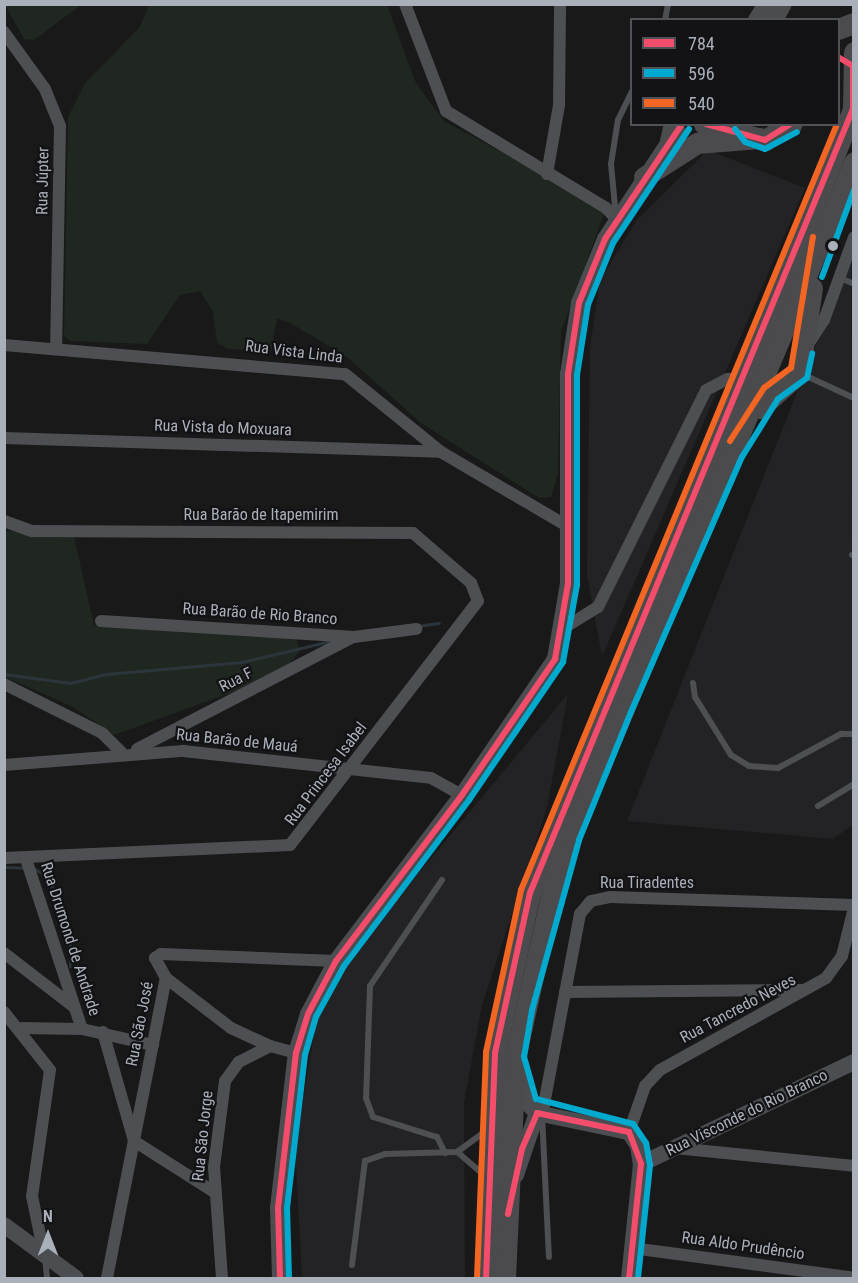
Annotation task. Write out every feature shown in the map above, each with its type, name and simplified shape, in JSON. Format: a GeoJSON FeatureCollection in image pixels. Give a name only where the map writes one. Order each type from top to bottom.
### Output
{"type":"FeatureCollection","features":[{"type":"Feature","properties":{"kind":"highway"},"geometry":{"type":"LineString","coordinates":[[486,1278],[490,1127],[502,1014],[537,871],[853,108],[854,52]]}},
{"type":"Feature","properties":{"kind":"highway"},"geometry":{"type":"LineString","coordinates":[[840,58],[854,66]]}},
{"type":"Feature","properties":{"kind":"highway"},"geometry":{"type":"LineString","coordinates":[[714,126],[780,136],[790,126]]}},
{"type":"Feature","properties":{"kind":"highway"},"geometry":{"type":"LineString","coordinates":[[644,177],[697,143],[751,133]]}},
{"type":"Feature","properties":{"kind":"highway"},"geometry":{"type":"LineString","coordinates":[[784,376],[822,240],[854,162]]}},
{"type":"Feature","properties":{"kind":"highway"},"geometry":{"type":"LineString","coordinates":[[505,1278],[515,1058],[523,1008],[570,837],[734,453],[784,376],[803,352],[815,320],[822,240]]}},
{"type":"Feature","properties":{"kind":"highway"},"geometry":{"type":"LineString","coordinates":[[760,337],[784,376]]}},
{"type":"Feature","properties":{"kind":"main road"},"geometry":{"type":"LineString","coordinates":[[758,18],[767,4]]}},
{"type":"Feature","properties":{"kind":"main road"},"geometry":{"type":"LineString","coordinates":[[775,18],[783,4]]}},
{"type":"Feature","properties":{"kind":"main road"},"geometry":{"type":"LineString","coordinates":[[280,1278],[278,1209],[296,1053],[336,961],[462,795],[545,680],[564,628],[570,344],[592,268],[617,220],[671,133]]}},
{"type":"Feature","properties":{"kind":"main road"},"geometry":{"type":"LineString","coordinates":[[515,1058],[528,1104],[540,1114],[629,1132],[641,1164],[629,1278]]}},
{"type":"Feature","properties":{"kind":"main road","name":"Rua Visconde do Rio Branco"},"geometry":{"type":"LineString","coordinates":[[641,1164],[851,1064]]}},
{"type":"Feature","properties":{"kind":"main road"},"geometry":{"type":"LineString","coordinates":[[506,1224],[522,1149],[540,1114]]}},
{"type":"Feature","properties":{"kind":"main road"},"geometry":{"type":"LineString","coordinates":[[4,1225],[76,1278]]}},
{"type":"Feature","properties":{"kind":"street"},"geometry":{"type":"LineString","coordinates":[[405,4],[446,111],[617,220]]}},
{"type":"Feature","properties":{"kind":"street"},"geometry":{"type":"LineString","coordinates":[[547,174],[559,105],[560,4]]}},
{"type":"Feature","properties":{"kind":"street","name":"Rua Júpter"},"geometry":{"type":"LineString","coordinates":[[4,32],[45,89],[60,126],[56,347]]}},
{"type":"Feature","properties":{"kind":"street"},"geometry":{"type":"LineString","coordinates":[[815,320],[840,278],[854,237]]}},
{"type":"Feature","properties":{"kind":"street","name":"Rua Vista Linda"},"geometry":{"type":"LineString","coordinates":[[4,345],[56,347],[345,374],[441,452],[567,526]]}},
{"type":"Feature","properties":{"kind":"street"},"geometry":{"type":"LineString","coordinates":[[564,628],[598,607],[706,390],[728,379],[741,381]]}},
{"type":"Feature","properties":{"kind":"street","name":"Rua Vista do Moxuara"},"geometry":{"type":"LineString","coordinates":[[4,438],[441,452]]}},
{"type":"Feature","properties":{"kind":"street","name":"Rua Barão de Itapemirim"},"geometry":{"type":"LineString","coordinates":[[4,521],[32,531],[413,533],[471,583],[477,596],[475,609]]}},
{"type":"Feature","properties":{"kind":"street","name":"Rua Princesa Isabel"},"geometry":{"type":"LineString","coordinates":[[4,858],[26,859],[290,845],[475,609]]}},
{"type":"Feature","properties":{"kind":"street","name":"Rua Barão de Rio Branco"},"geometry":{"type":"LineString","coordinates":[[101,621],[354,637],[416,629]]}},
{"type":"Feature","properties":{"kind":"street","name":"Rua F"},"geometry":{"type":"LineString","coordinates":[[127,752],[354,637]]}},
{"type":"Feature","properties":{"kind":"street"},"geometry":{"type":"LineString","coordinates":[[4,684],[102,733],[127,752]]}},
{"type":"Feature","properties":{"kind":"street","name":"Rua Barão de Mauá"},"geometry":{"type":"LineString","coordinates":[[4,765],[127,752],[183,751],[431,778],[462,795]]}},
{"type":"Feature","properties":{"kind":"street","name":"Rua Drumond de Andrade"},"geometry":{"type":"LineString","coordinates":[[26,859],[82,1029]]}},
{"type":"Feature","properties":{"kind":"street","name":"Rua Tiradentes"},"geometry":{"type":"LineString","coordinates":[[540,1114],[580,914],[600,897],[854,907]]}},
{"type":"Feature","properties":{"kind":"street","name":"Rua Tancredo Neves"},"geometry":{"type":"LineString","coordinates":[[629,1132],[645,1086],[660,1070],[809,990],[836,968],[854,907]]}},
{"type":"Feature","properties":{"kind":"street"},"geometry":{"type":"LineString","coordinates":[[4,953],[75,1007]]}},
{"type":"Feature","properties":{"kind":"street","name":"Rua São José"},"geometry":{"type":"LineString","coordinates":[[106,1278],[166,978],[155,963],[161,954],[336,961]]}},
{"type":"Feature","properties":{"kind":"street"},"geometry":{"type":"LineString","coordinates":[[166,978],[231,1028],[270,1047],[296,1053]]}},
{"type":"Feature","properties":{"kind":"street"},"geometry":{"type":"LineString","coordinates":[[565,993],[809,990]]}},
{"type":"Feature","properties":{"kind":"street"},"geometry":{"type":"LineString","coordinates":[[4,1012],[22,1028],[50,1070],[32,1196],[44,1254]]}},
{"type":"Feature","properties":{"kind":"street"},"geometry":{"type":"LineString","coordinates":[[22,1028],[82,1029],[153,1045]]}},
{"type":"Feature","properties":{"kind":"street"},"geometry":{"type":"LineString","coordinates":[[103,1032],[134,1141],[214,1192]]}},
{"type":"Feature","properties":{"kind":"street","name":"Rua São Jorge"},"geometry":{"type":"LineString","coordinates":[[222,1278],[214,1192],[225,1081],[239,1062],[270,1047]]}},
{"type":"Feature","properties":{"kind":"street"},"geometry":{"type":"LineString","coordinates":[[675,1148],[854,1166]]}},
{"type":"Feature","properties":{"kind":"street","name":"Rua Aldo Prudêncio"},"geometry":{"type":"LineString","coordinates":[[632,1248],[850,1276]]}},
{"type":"Feature","properties":{"kind":"lane"},"geometry":{"type":"LineString","coordinates":[[617,220],[611,164],[618,120],[630,95]]}},
{"type":"Feature","properties":{"kind":"lane"},"geometry":{"type":"LineString","coordinates":[[840,278],[854,284]]}},
{"type":"Feature","properties":{"kind":"lane"},"geometry":{"type":"LineString","coordinates":[[784,376],[854,398]]}},
{"type":"Feature","properties":{"kind":"lane"},"geometry":{"type":"LineString","coordinates":[[693,683],[695,697],[731,755],[748,766],[778,768],[841,734],[854,734]]}},
{"type":"Feature","properties":{"kind":"lane"},"geometry":{"type":"LineString","coordinates":[[818,806],[854,784]]}},
{"type":"Feature","properties":{"kind":"lane"},"geometry":{"type":"LineString","coordinates":[[442,880],[370,986],[366,1098],[373,1117],[436,1137],[445,1152]]}},
{"type":"Feature","properties":{"kind":"lane"},"geometry":{"type":"LineString","coordinates":[[540,1114],[549,1257]]}},
{"type":"Feature","properties":{"kind":"lane"},"geometry":{"type":"LineString","coordinates":[[352,1265],[365,1161],[385,1155],[457,1152],[490,1127]]}},
{"type":"Feature","properties":{"kind":"lane"},"geometry":{"type":"LineString","coordinates":[[457,1152],[488,1179]]}},
{"type":"Feature","properties":{"kind":"lane"},"geometry":{"type":"LineString","coordinates":[[44,1254],[47,1278]]}},
{"type":"Feature","properties":{"kind":"shaded area"},"geometry":{"type":"Polygon","coordinates":[[[5,5],[81,5],[34,40],[24,39],[5,5]]]}},
{"type":"Feature","properties":{"kind":"shaded area"},"geometry":{"type":"Polygon","coordinates":[[[149,5],[387,5],[416,83],[444,121],[602,206],[605,211],[561,332],[558,474],[551,497],[539,498],[421,423],[347,357],[292,324],[277,318],[271,351],[228,349],[217,343],[213,312],[200,291],[180,295],[147,344],[70,341],[64,336],[68,117],[85,83],[139,28],[149,5]]]}},
{"type":"Feature","properties":{"kind":"shaded area"},"geometry":{"type":"Polygon","coordinates":[[[708,150],[805,188],[602,657],[587,574],[590,347],[600,280],[637,220],[708,150]]]}},
{"type":"Feature","properties":{"kind":"shaded area"},"geometry":{"type":"Polygon","coordinates":[[[851,256],[853,825],[833,839],[627,821],[851,256]]]}},
{"type":"Feature","properties":{"kind":"shaded area"},"geometry":{"type":"Polygon","coordinates":[[[4,530],[74,537],[94,625],[296,637],[300,651],[280,675],[114,735],[73,707],[5,677],[4,530]]]}},
{"type":"Feature","properties":{"kind":"shaded area"},"geometry":{"type":"Polygon","coordinates":[[[568,694],[547,808],[482,1005],[464,1103],[465,1278],[302,1278],[295,1146],[319,1006],[368,934],[568,694]]]}},
{"type":"Feature","properties":{"kind":"waterway"},"geometry":{"type":"LineString","coordinates":[[417,626],[439,623]]}},
{"type":"Feature","properties":{"kind":"waterway"},"geometry":{"type":"LineString","coordinates":[[4,674],[70,683],[106,674],[242,662],[331,641]]}},
{"type":"Feature","properties":{"kind":"waterway"},"geometry":{"type":"LineString","coordinates":[[4,867],[27,868]]}},
{"type":"Feature","properties":{"kind":"waterway"},"geometry":{"type":"LineString","coordinates":[[33,868],[45,875],[59,898],[70,936],[70,966]]}},
{"type":"Feature","properties":{"kind":"transit line","name":"784"},"geometry":{"type":"LineString","coordinates":[[486,1278],[495,1053],[530,893],[853,109],[853,66],[840,58]]}},
{"type":"Feature","properties":{"kind":"transit line","name":"784"},"geometry":{"type":"LineString","coordinates":[[280,1278],[278,1208],[296,1053],[308,1014],[336,961],[462,795],[555,659],[568,584],[568,374],[579,303],[605,239],[681,126]]}},
{"type":"Feature","properties":{"kind":"transit line","name":"784"},"geometry":{"type":"LineString","coordinates":[[713,126],[765,140],[788,126]]}},
{"type":"Feature","properties":{"kind":"transit line","name":"540"},"geometry":{"type":"LineString","coordinates":[[477,1278],[486,1052],[521,890],[836,126]]}},
{"type":"Feature","properties":{"kind":"transit line","name":"596"},"geometry":{"type":"LineString","coordinates":[[289,1278],[287,1208],[305,1055],[316,1017],[344,966],[469,800],[563,662],[577,585],[577,375],[588,305],[613,243],[689,129]]}},
{"type":"Feature","properties":{"kind":"transit line","name":"596"},"geometry":{"type":"LineString","coordinates":[[735,129],[745,142],[765,149],[797,132]]}},
{"type":"Feature","properties":{"kind":"transit line","name":"596"},"geometry":{"type":"LineString","coordinates":[[822,277],[854,190]]}},
{"type":"Feature","properties":{"kind":"transit line","name":"540"},"geometry":{"type":"LineString","coordinates":[[730,441],[764,388],[791,368],[813,237]]}},
{"type":"Feature","properties":{"kind":"transit line","name":"596"},"geometry":{"type":"LineString","coordinates":[[638,1278],[650,1165],[646,1143],[633,1124],[536,1099],[524,1057],[532,1010],[579,840],[631,712],[742,457],[778,399],[807,378],[812,354]]}},
{"type":"Feature","properties":{"kind":"transit line","name":"784"},"geometry":{"type":"LineString","coordinates":[[508,1214],[522,1149],[537,1113],[629,1132],[641,1164],[629,1278]]}}]}
